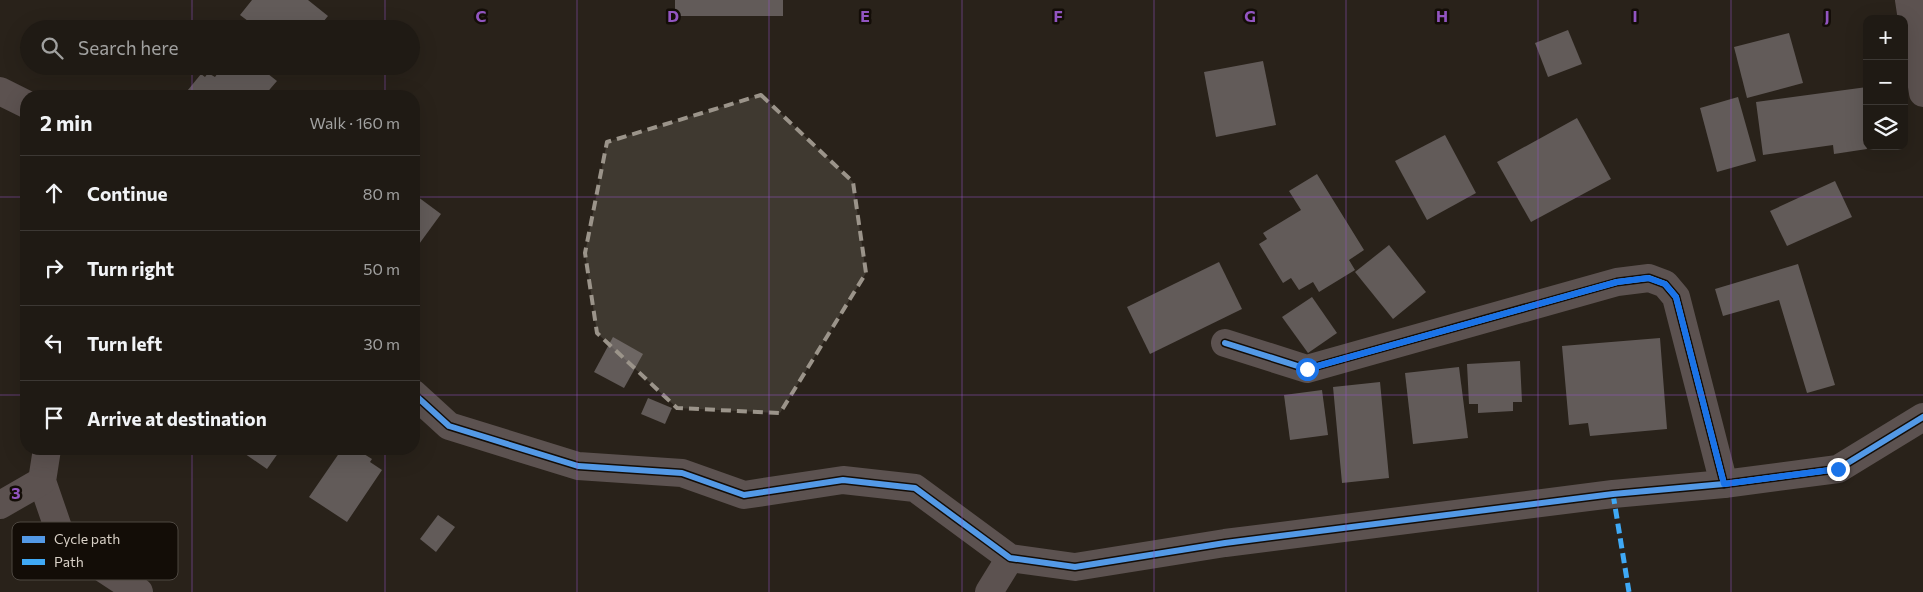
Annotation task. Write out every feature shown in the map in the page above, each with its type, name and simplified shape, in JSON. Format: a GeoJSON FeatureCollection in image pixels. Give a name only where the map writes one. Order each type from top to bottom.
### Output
{"type":"FeatureCollection","features":[{"type":"Feature","properties":{"kind":"street"},"geometry":{"type":"LineString","coordinates":[[1909,0],[1923,94]]}},
{"type":"Feature","properties":{"kind":"street"},"geometry":{"type":"LineString","coordinates":[[0,91],[20,101]]}},
{"type":"Feature","properties":{"kind":"street"},"geometry":{"type":"LineString","coordinates":[[1225,343],[1307,369],[1617,282],[1648,278],[1665,284],[1676,297],[1724,484]]}},
{"type":"Feature","properties":{"kind":"street"},"geometry":{"type":"LineString","coordinates":[[420,399],[450,426],[578,466],[682,473],[744,495],[843,480],[915,488],[1010,558],[1074,567],[1244,540],[1613,494],[1724,484],[1838,469],[1923,417]]}},
{"type":"Feature","properties":{"kind":"street"},"geometry":{"type":"LineString","coordinates":[[45,455],[42,481],[56,522]]}},
{"type":"Feature","properties":{"kind":"street"},"geometry":{"type":"LineString","coordinates":[[0,504],[42,481]]}},
{"type":"Feature","properties":{"kind":"street"},"geometry":{"type":"LineString","coordinates":[[989,592],[1010,558]]}},
{"type":"Feature","properties":{"kind":"street"},"geometry":{"type":"LineString","coordinates":[[122,580],[140,592]]}},
{"type":"Feature","properties":{"kind":"highlighted area"},"geometry":{"type":"Polygon","coordinates":[[[761,95],[853,182],[866,273],[780,413],[677,408],[597,333],[585,253],[607,142],[761,95]]]}},
{"type":"Feature","properties":{"kind":"building"},"geometry":{"type":"Polygon","coordinates":[[[252,0],[308,0],[328,16],[325,20],[247,20],[240,15],[252,0]]]}},
{"type":"Feature","properties":{"kind":"building"},"geometry":{"type":"Polygon","coordinates":[[[675,0],[783,0],[783,16],[675,16],[675,0]]]}},
{"type":"Feature","properties":{"kind":"building"},"geometry":{"type":"Polygon","coordinates":[[[1568,30],[1582,64],[1548,77],[1535,43],[1568,30]]]}},
{"type":"Feature","properties":{"kind":"building"},"geometry":{"type":"Polygon","coordinates":[[[1789,33],[1803,83],[1747,98],[1734,47],[1789,33]]]}},
{"type":"Feature","properties":{"kind":"building"},"geometry":{"type":"Polygon","coordinates":[[[1263,61],[1276,125],[1216,137],[1204,72],[1263,61]]]}},
{"type":"Feature","properties":{"kind":"building"},"geometry":{"type":"Polygon","coordinates":[[[200,75],[205,77],[212,75],[215,77],[216,75],[269,75],[277,81],[269,90],[188,90],[200,75]]]}},
{"type":"Feature","properties":{"kind":"building"},"geometry":{"type":"Polygon","coordinates":[[[1863,88],[1863,150],[1834,154],[1833,145],[1763,155],[1756,102],[1863,88]]]}},
{"type":"Feature","properties":{"kind":"building"},"geometry":{"type":"Polygon","coordinates":[[[1738,97],[1756,161],[1717,172],[1700,108],[1738,97]]]}},
{"type":"Feature","properties":{"kind":"building"},"geometry":{"type":"Polygon","coordinates":[[[1577,118],[1611,179],[1531,222],[1497,162],[1577,118]]]}},
{"type":"Feature","properties":{"kind":"building"},"geometry":{"type":"Polygon","coordinates":[[[1445,135],[1476,193],[1427,220],[1395,161],[1445,135]]]}},
{"type":"Feature","properties":{"kind":"building"},"geometry":{"type":"Polygon","coordinates":[[[1317,174],[1364,250],[1349,260],[1355,270],[1319,292],[1313,282],[1299,290],[1291,278],[1283,283],[1259,244],[1267,239],[1263,233],[1301,210],[1289,191],[1317,174]]]}},
{"type":"Feature","properties":{"kind":"building"},"geometry":{"type":"Polygon","coordinates":[[[1835,181],[1852,217],[1787,246],[1770,211],[1835,181]]]}},
{"type":"Feature","properties":{"kind":"building"},"geometry":{"type":"Polygon","coordinates":[[[420,198],[441,214],[420,243],[420,198]]]}},
{"type":"Feature","properties":{"kind":"building"},"geometry":{"type":"Polygon","coordinates":[[[1389,245],[1426,292],[1393,319],[1355,272],[1389,245]]]}},
{"type":"Feature","properties":{"kind":"building"},"geometry":{"type":"Polygon","coordinates":[[[1219,262],[1242,309],[1150,354],[1127,307],[1219,262]]]}},
{"type":"Feature","properties":{"kind":"building"},"geometry":{"type":"Polygon","coordinates":[[[1798,264],[1835,385],[1807,393],[1779,300],[1723,316],[1715,289],[1798,264]]]}},
{"type":"Feature","properties":{"kind":"building"},"geometry":{"type":"Polygon","coordinates":[[[1312,297],[1337,333],[1308,353],[1282,317],[1312,297]]]}},
{"type":"Feature","properties":{"kind":"building"},"geometry":{"type":"Polygon","coordinates":[[[613,337],[643,354],[624,388],[594,372],[613,337]]]}},
{"type":"Feature","properties":{"kind":"building"},"geometry":{"type":"Polygon","coordinates":[[[1660,338],[1667,429],[1590,436],[1588,423],[1569,425],[1562,346],[1660,338]]]}},
{"type":"Feature","properties":{"kind":"building"},"geometry":{"type":"Polygon","coordinates":[[[1520,361],[1522,402],[1513,402],[1513,411],[1478,413],[1478,404],[1469,404],[1467,364],[1520,361]]]}},
{"type":"Feature","properties":{"kind":"building"},"geometry":{"type":"Polygon","coordinates":[[[1459,367],[1468,438],[1413,444],[1405,373],[1459,367]]]}},
{"type":"Feature","properties":{"kind":"building"},"geometry":{"type":"Polygon","coordinates":[[[1380,382],[1389,478],[1342,483],[1333,387],[1380,382]]]}},
{"type":"Feature","properties":{"kind":"building"},"geometry":{"type":"Polygon","coordinates":[[[1322,390],[1328,435],[1290,440],[1284,395],[1322,390]]]}},
{"type":"Feature","properties":{"kind":"building"},"geometry":{"type":"Polygon","coordinates":[[[648,398],[672,408],[665,424],[641,414],[648,398]]]}},
{"type":"Feature","properties":{"kind":"building"},"geometry":{"type":"Polygon","coordinates":[[[247,455],[277,455],[267,469],[247,455]]]}},
{"type":"Feature","properties":{"kind":"building"},"geometry":{"type":"Polygon","coordinates":[[[338,455],[366,455],[372,459],[370,462],[382,470],[347,522],[309,497],[338,455]]]}},
{"type":"Feature","properties":{"kind":"building"},"geometry":{"type":"Polygon","coordinates":[[[438,515],[455,527],[436,552],[420,539],[438,515]]]}},
{"type":"Feature","properties":{"kind":"marked path"},"geometry":{"type":"LineString","coordinates":[[1613,494],[1629,592]]}},
{"type":"Feature","properties":{"kind":"cycle path"},"geometry":{"type":"LineString","coordinates":[[1225,343],[1307,369],[1617,282],[1649,278],[1665,284],[1676,297],[1724,484]]}},
{"type":"Feature","properties":{"kind":"cycle path"},"geometry":{"type":"LineString","coordinates":[[420,399],[449,426],[578,466],[682,473],[744,495],[843,480],[915,488],[1010,558],[1075,567],[1225,543],[1613,494],[1724,484],[1838,469],[1923,417]]}},
{"type":"Feature","properties":{"kind":"route"},"geometry":{"type":"LineString","coordinates":[[1307,369],[1617,282],[1648,278],[1665,284],[1676,297],[1724,484],[1838,469]]}}]}
